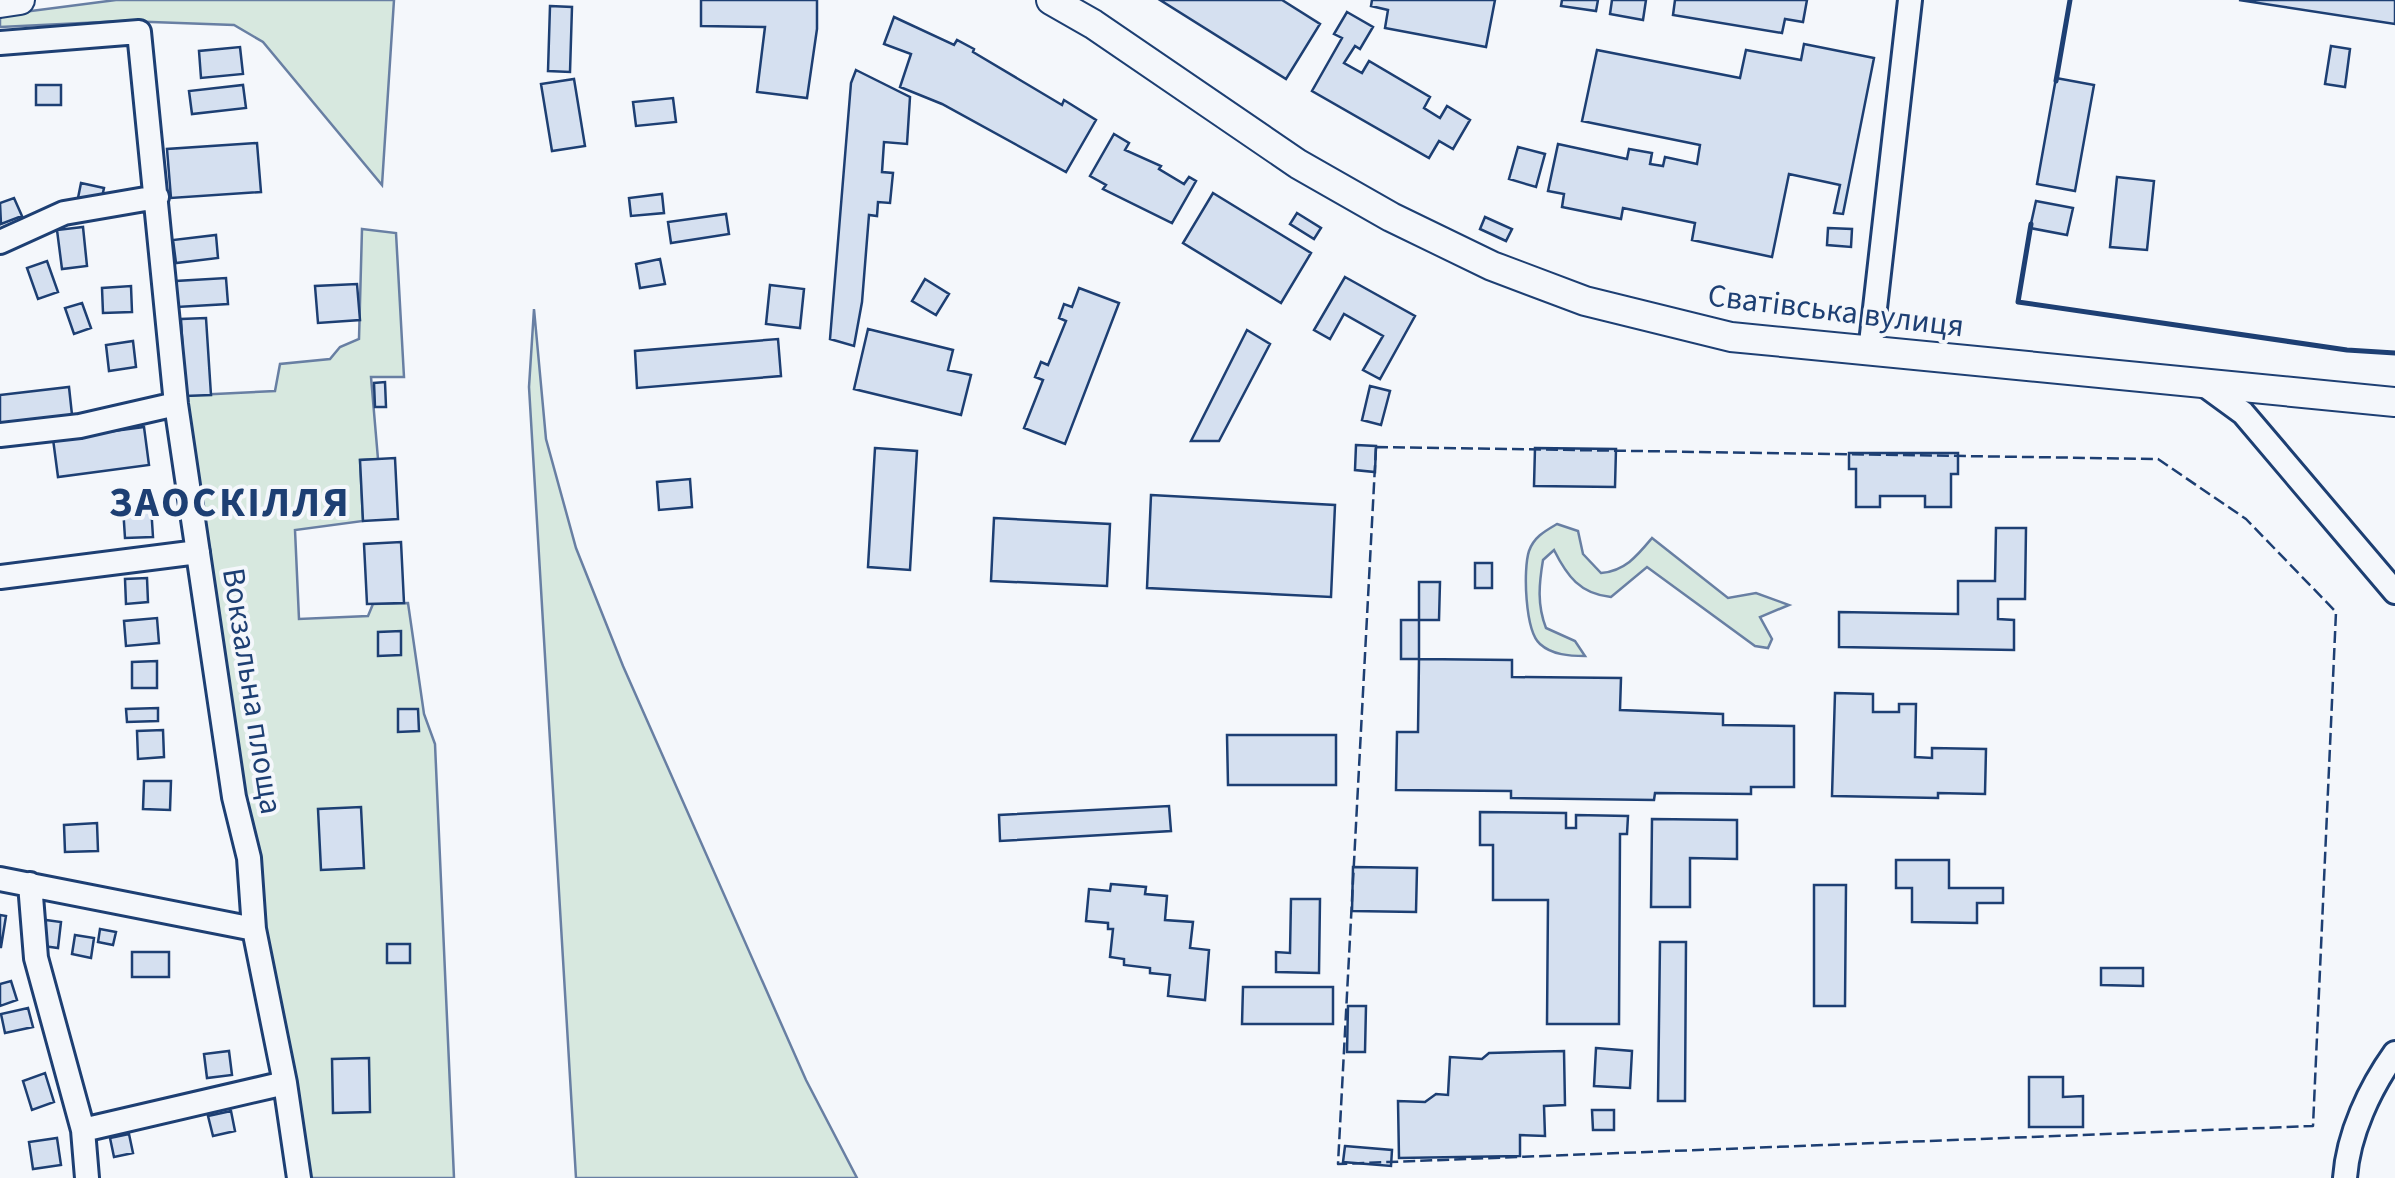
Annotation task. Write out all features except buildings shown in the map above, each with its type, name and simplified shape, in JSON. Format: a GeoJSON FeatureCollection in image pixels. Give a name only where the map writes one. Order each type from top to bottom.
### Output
{"type":"FeatureCollection","features":[{"type":"Feature","properties":{"kind":"main road"},"geometry":{"type":"LineString","coordinates":[[0,2],[20,0]]}},
{"type":"Feature","properties":{"kind":"main road","name":"Сватівська вулиця"},"geometry":{"type":"LineString","coordinates":[[1051,0],[1093,24],[1298,164],[1391,217],[1492,266],[1585,301],[1732,338],[2395,402]]}},
{"type":"Feature","properties":{"kind":"street"},"geometry":{"type":"LineString","coordinates":[[1870,352],[1910,0]]}},
{"type":"Feature","properties":{"kind":"street","name":"Вокзальна площа"},"geometry":{"type":"LineString","coordinates":[[0,43],[139,32],[176,404],[234,797],[250,858],[254,929],[285,1083],[298,1178]]}},
{"type":"Feature","properties":{"kind":"street"},"geometry":{"type":"LineString","coordinates":[[0,242],[64,213],[157,197]]}},
{"type":"Feature","properties":{"kind":"street"},"geometry":{"type":"LineString","coordinates":[[2206,386],[2243,413],[2395,592]]}},
{"type":"Feature","properties":{"kind":"street"},"geometry":{"type":"LineString","coordinates":[[0,436],[80,426],[176,404]]}},
{"type":"Feature","properties":{"kind":"street"},"geometry":{"type":"LineString","coordinates":[[0,577],[198,552]]}},
{"type":"Feature","properties":{"kind":"street"},"geometry":{"type":"LineString","coordinates":[[0,880],[254,929]]}},
{"type":"Feature","properties":{"kind":"street"},"geometry":{"type":"LineString","coordinates":[[30,884],[36,958],[83,1130],[87,1178]]}},
{"type":"Feature","properties":{"kind":"street"},"geometry":{"type":"LineString","coordinates":[[2345,1178],[2346,1162],[2373,1084],[2395,1052]]}},
{"type":"Feature","properties":{"kind":"street"},"geometry":{"type":"LineString","coordinates":[[83,1130],[285,1083]]}},
{"type":"Feature","properties":{"kind":"shaded area"},"geometry":{"type":"Polygon","coordinates":[[[116,0],[394,0],[382,185],[263,42],[234,25],[124,21],[0,27],[0,15],[116,0]]]}},
{"type":"Feature","properties":{"kind":"shaded area"},"geometry":{"type":"Polygon","coordinates":[[[362,229],[396,233],[404,377],[371,377],[378,459],[360,460],[363,521],[295,530],[299,619],[368,616],[373,604],[408,603],[424,714],[435,744],[454,1178],[299,1178],[175,396],[275,391],[280,364],[330,359],[340,347],[359,339],[362,229]]]}},
{"type":"Feature","properties":{"kind":"shaded area"},"geometry":{"type":"Polygon","coordinates":[[[534,309],[546,439],[576,548],[623,666],[806,1080],[857,1178],[576,1178],[529,387],[534,309]]]}},
{"type":"Feature","properties":{"kind":"shaded area"},"geometry":{"type":"Polygon","coordinates":[[[1557,524],[1578,531],[1583,554],[1601,573],[1624,566],[1652,538],[1728,598],[1756,593],[1789,605],[1760,617],[1772,639],[1768,648],[1755,646],[1647,567],[1611,597],[1600,595],[1576,582],[1554,550],[1543,560],[1543,619],[1546,628],[1575,641],[1585,656],[1556,653],[1535,637],[1526,585],[1531,546],[1557,524]]]}},
{"type":"Feature","properties":{"kind":"fence"},"geometry":{"type":"LineString","coordinates":[[1376,447],[2158,459],[2246,519],[2336,612],[2313,1126],[1338,1164],[1376,447]]}},
{"type":"Feature","properties":{"kind":"wall"},"geometry":{"type":"LineString","coordinates":[[2056,81],[2070,0]]}},
{"type":"Feature","properties":{"kind":"wall"},"geometry":{"type":"LineString","coordinates":[[2031,224],[2018,302],[2347,350],[2395,353]]}},
{"type":"Feature","properties":{"kind":"district","name":"ЗАОСКIЛЛЯ"},"geometry":{"type":"Point","coordinates":[230,501]}}]}
